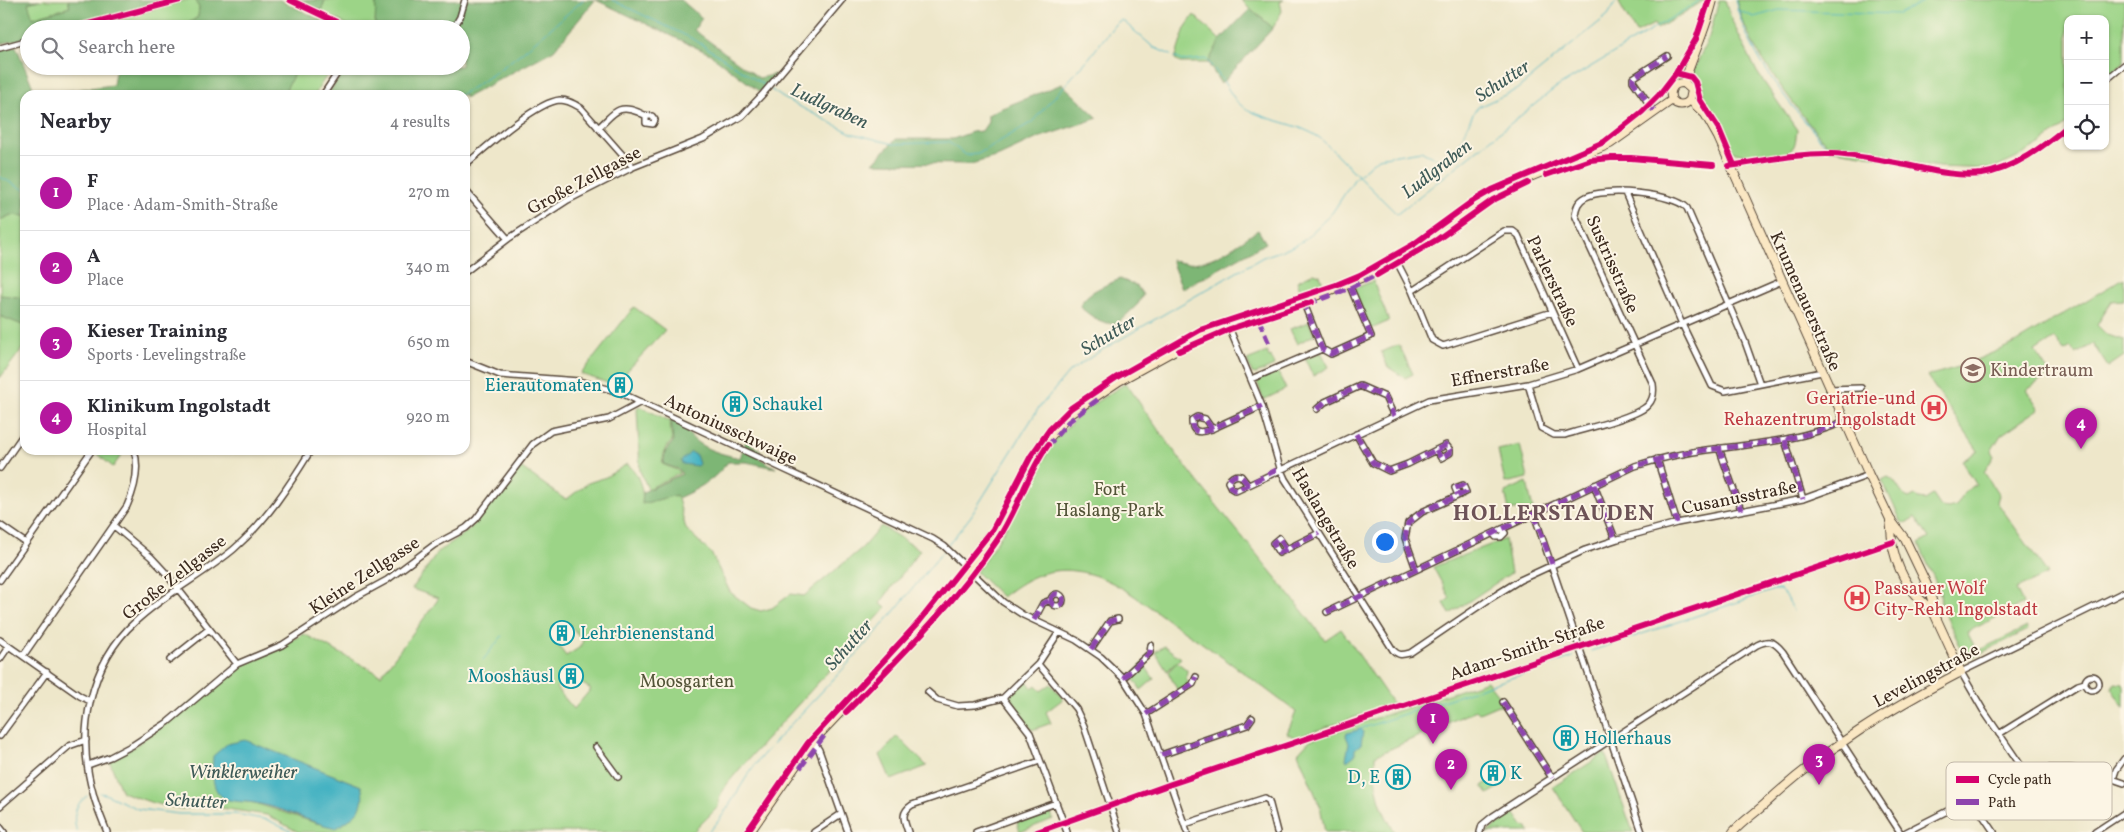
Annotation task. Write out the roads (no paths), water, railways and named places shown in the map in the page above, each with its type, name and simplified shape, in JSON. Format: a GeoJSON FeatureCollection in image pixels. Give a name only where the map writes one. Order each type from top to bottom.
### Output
{"type":"FeatureCollection","features":[{"type":"Feature","properties":{"kind":"street"},"geometry":{"type":"LineString","coordinates":[[104,20],[180,0]]}},
{"type":"Feature","properties":{"kind":"street"},"geometry":{"type":"LineString","coordinates":[[290,0],[332,20]]}},
{"type":"Feature","properties":{"kind":"street"},"geometry":{"type":"LineString","coordinates":[[458,20],[465,0]]}},
{"type":"Feature","properties":{"kind":"street","name":"Große Zellgasse"},"geometry":{"type":"LineString","coordinates":[[470,268],[568,200],[633,167],[724,128],[742,116],[774,82],[842,0]]}},
{"type":"Feature","properties":{"kind":"street"},"geometry":{"type":"LineString","coordinates":[[1684,83],[1703,36],[1713,0]]}},
{"type":"Feature","properties":{"kind":"street"},"geometry":{"type":"LineString","coordinates":[[0,48],[20,42]]}},
{"type":"Feature","properties":{"kind":"street"},"geometry":{"type":"LineString","coordinates":[[1654,112],[1633,81],[1633,78],[1667,56]]}},
{"type":"Feature","properties":{"kind":"street"},"geometry":{"type":"LineString","coordinates":[[2109,78],[2124,65]]}},
{"type":"Feature","properties":{"kind":"street"},"geometry":{"type":"LineString","coordinates":[[326,90],[336,75]]}},
{"type":"Feature","properties":{"kind":"street"},"geometry":{"type":"LineString","coordinates":[[1678,83],[1684,83],[1692,90],[1690,100],[1686,104],[1680,105],[1672,100],[1670,93],[1672,87],[1678,83]]}},
{"type":"Feature","properties":{"kind":"street"},"geometry":{"type":"LineString","coordinates":[[470,161],[543,106],[560,100],[572,102],[581,108],[633,167]]}},
{"type":"Feature","properties":{"kind":"street"},"geometry":{"type":"LineString","coordinates":[[750,832],[813,741],[919,629],[968,570],[1004,520],[1042,445],[1070,414],[1090,399],[1147,364],[1206,333],[1349,284],[1396,260],[1493,195],[1524,179],[1610,144],[1672,100]]}},
{"type":"Feature","properties":{"kind":"street","name":"Krumenauerstraße"},"geometry":{"type":"LineString","coordinates":[[1690,100],[1705,114],[1710,122],[1869,475],[1890,519],[1905,539],[1930,593],[1933,611],[1961,672]]}},
{"type":"Feature","properties":{"kind":"street"},"geometry":{"type":"LineString","coordinates":[[598,128],[619,109],[624,108],[646,117]]}},
{"type":"Feature","properties":{"kind":"street"},"geometry":{"type":"LineString","coordinates":[[1730,166],[1796,156],[1830,154],[1950,174],[1984,174],[2004,167],[2028,155],[2064,129]]}},
{"type":"Feature","properties":{"kind":"street","name":"Sustrisstraße"},"geometry":{"type":"LineString","coordinates":[[1634,345],[1575,215],[1578,204],[1588,196],[1599,193],[1651,195],[1677,201],[1684,205],[1729,304]]}},
{"type":"Feature","properties":{"kind":"street"},"geometry":{"type":"LineString","coordinates":[[1625,193],[1682,324],[1712,386],[1725,391],[1822,372]]}},
{"type":"Feature","properties":{"kind":"street"},"geometry":{"type":"LineString","coordinates":[[470,196],[508,240]]}},
{"type":"Feature","properties":{"kind":"street","name":"Parlerstraße"},"geometry":{"type":"LineString","coordinates":[[1412,291],[1504,231],[1513,231],[1518,235],[1578,369]]}},
{"type":"Feature","properties":{"kind":"street"},"geometry":{"type":"LineString","coordinates":[[1396,260],[1412,291],[1432,340],[1443,346],[1552,312]]}},
{"type":"Feature","properties":{"kind":"street","name":"Effnerstraße"},"geometry":{"type":"LineString","coordinates":[[1248,485],[1280,468],[1429,400],[1442,396],[1528,384],[1578,369],[1782,281]]}},
{"type":"Feature","properties":{"kind":"street"},"geometry":{"type":"LineString","coordinates":[[1303,301],[1322,349],[1331,354],[1371,336],[1349,284]]}},
{"type":"Feature","properties":{"kind":"street"},"geometry":{"type":"LineString","coordinates":[[1729,304],[1760,384]]}},
{"type":"Feature","properties":{"kind":"street","name":"Haslangstraße"},"geometry":{"type":"LineString","coordinates":[[1228,325],[1262,406],[1280,468],[1393,650],[1402,655]]}},
{"type":"Feature","properties":{"kind":"street"},"geometry":{"type":"LineString","coordinates":[[1528,384],[1541,428],[1556,435],[1634,413],[1650,404],[1654,390],[1634,345]]}},
{"type":"Feature","properties":{"kind":"street"},"geometry":{"type":"LineString","coordinates":[[1251,379],[1322,349]]}},
{"type":"Feature","properties":{"kind":"street","name":"Antoniusschwaige"},"geometry":{"type":"LineString","coordinates":[[470,363],[490,372],[509,377],[567,379],[606,387],[890,518],[944,546],[1003,602],[1091,649],[1123,678],[1146,714],[1187,832]]}},
{"type":"Feature","properties":{"kind":"street"},"geometry":{"type":"LineString","coordinates":[[1317,409],[1325,402],[1360,386],[1385,397],[1394,416]]}},
{"type":"Feature","properties":{"kind":"street"},"geometry":{"type":"LineString","coordinates":[[1829,389],[1862,388]]}},
{"type":"Feature","properties":{"kind":"street","name":"Kleine Zellgasse"},"geometry":{"type":"LineString","coordinates":[[88,764],[110,757],[150,734],[187,707],[237,664],[282,645],[354,598],[387,580],[443,540],[466,528],[476,519],[533,444],[551,431],[609,419],[641,402]]}},
{"type":"Feature","properties":{"kind":"street"},"geometry":{"type":"LineString","coordinates":[[1212,429],[1262,406]]}},
{"type":"Feature","properties":{"kind":"street"},"geometry":{"type":"LineString","coordinates":[[1327,612],[1494,534],[1496,537],[1501,537],[1505,533],[1502,529],[1635,466],[1656,459],[1719,448],[1785,440],[1845,422]]}},
{"type":"Feature","properties":{"kind":"street"},"geometry":{"type":"LineString","coordinates":[[1356,434],[1373,462],[1389,471],[1436,450]]}},
{"type":"Feature","properties":{"kind":"street"},"geometry":{"type":"LineString","coordinates":[[0,468],[20,439]]}},
{"type":"Feature","properties":{"kind":"street"},"geometry":{"type":"LineString","coordinates":[[1785,440],[1804,499]]}},
{"type":"Feature","properties":{"kind":"street"},"geometry":{"type":"LineString","coordinates":[[1719,448],[1741,510]]}},
{"type":"Feature","properties":{"kind":"street"},"geometry":{"type":"LineString","coordinates":[[0,580],[88,455]]}},
{"type":"Feature","properties":{"kind":"street"},"geometry":{"type":"LineString","coordinates":[[23,656],[114,526],[132,494],[136,473],[134,455]]}},
{"type":"Feature","properties":{"kind":"street","name":"Große Zellgasse"},"geometry":{"type":"LineString","coordinates":[[107,832],[92,792],[86,740],[90,700],[103,665],[118,641],[135,622],[178,588],[216,562],[247,536],[283,494],[308,455]]}},
{"type":"Feature","properties":{"kind":"street"},"geometry":{"type":"LineString","coordinates":[[1656,459],[1677,523]]}},
{"type":"Feature","properties":{"kind":"street","name":"Cusanusstraße"},"geometry":{"type":"LineString","coordinates":[[1402,655],[1410,653],[1490,598],[1520,580],[1552,564],[1615,539],[1677,523],[1804,499],[1869,475]]}},
{"type":"Feature","properties":{"kind":"street"},"geometry":{"type":"LineString","coordinates":[[1594,485],[1615,539]]}},
{"type":"Feature","properties":{"kind":"street"},"geometry":{"type":"LineString","coordinates":[[1416,569],[1405,538],[1408,523],[1422,512],[1458,495]]}},
{"type":"Feature","properties":{"kind":"street"},"geometry":{"type":"LineString","coordinates":[[1534,514],[1642,832]]}},
{"type":"Feature","properties":{"kind":"street","name":"Krumenauerstraße"},"geometry":{"type":"LineString","coordinates":[[1890,519],[1894,552],[1910,588],[1933,611]]}},
{"type":"Feature","properties":{"kind":"street"},"geometry":{"type":"LineString","coordinates":[[0,525],[26,543]]}},
{"type":"Feature","properties":{"kind":"street"},"geometry":{"type":"LineString","coordinates":[[114,526],[151,557],[178,588],[237,664]]}},
{"type":"Feature","properties":{"kind":"street"},"geometry":{"type":"LineString","coordinates":[[1286,548],[1319,533]]}},
{"type":"Feature","properties":{"kind":"street"},"geometry":{"type":"LineString","coordinates":[[1893,542],[1905,539]]}},
{"type":"Feature","properties":{"kind":"street","name":"Adam-Smith-Straße"},"geometry":{"type":"LineString","coordinates":[[1037,832],[1109,805],[1880,544],[1893,542]]}},
{"type":"Feature","properties":{"kind":"street","name":"Levelingstraße"},"geometry":{"type":"LineString","coordinates":[[1733,832],[1788,782],[1841,742],[1897,706],[1961,672],[2124,592]]}},
{"type":"Feature","properties":{"kind":"street"},"geometry":{"type":"LineString","coordinates":[[1919,599],[1925,598],[1930,593]]}},
{"type":"Feature","properties":{"kind":"street"},"geometry":{"type":"LineString","coordinates":[[1034,620],[1043,603],[1051,600]]}},
{"type":"Feature","properties":{"kind":"street"},"geometry":{"type":"LineString","coordinates":[[1091,649],[1110,621],[1118,619]]}},
{"type":"Feature","properties":{"kind":"street"},"geometry":{"type":"LineString","coordinates":[[170,660],[209,629]]}},
{"type":"Feature","properties":{"kind":"street"},"geometry":{"type":"LineString","coordinates":[[928,692],[937,700],[958,706],[975,705],[1003,698],[1038,664],[1058,632]]}},
{"type":"Feature","properties":{"kind":"street"},"geometry":{"type":"LineString","coordinates":[[0,640],[80,696],[90,700]]}},
{"type":"Feature","properties":{"kind":"street"},"geometry":{"type":"LineString","coordinates":[[1480,832],[1482,825],[1488,820],[1757,645],[1771,640],[1777,644],[1900,832]]}},
{"type":"Feature","properties":{"kind":"street"},"geometry":{"type":"LineString","coordinates":[[1123,678],[1150,653],[1151,645]]}},
{"type":"Feature","properties":{"kind":"street"},"geometry":{"type":"LineString","coordinates":[[0,659],[9,646]]}},
{"type":"Feature","properties":{"kind":"street"},"geometry":{"type":"LineString","coordinates":[[1038,664],[1076,709],[1084,726],[1119,832]]}},
{"type":"Feature","properties":{"kind":"street"},"geometry":{"type":"LineString","coordinates":[[0,736],[47,672]]}},
{"type":"Feature","properties":{"kind":"street"},"geometry":{"type":"LineString","coordinates":[[1961,672],[1975,699],[2019,762]]}},
{"type":"Feature","properties":{"kind":"street"},"geometry":{"type":"LineString","coordinates":[[1146,714],[1193,684],[1196,677]]}},
{"type":"Feature","properties":{"kind":"street"},"geometry":{"type":"LineString","coordinates":[[1999,734],[2078,685],[2085,683]]}},
{"type":"Feature","properties":{"kind":"street"},"geometry":{"type":"LineString","coordinates":[[1003,698],[1030,733],[1067,832]]}},
{"type":"Feature","properties":{"kind":"street"},"geometry":{"type":"LineString","coordinates":[[1503,702],[1552,778]]}},
{"type":"Feature","properties":{"kind":"street"},"geometry":{"type":"LineString","coordinates":[[1161,754],[1247,725],[1252,718]]}},
{"type":"Feature","properties":{"kind":"street"},"geometry":{"type":"LineString","coordinates":[[0,806],[69,746],[86,740]]}},
{"type":"Feature","properties":{"kind":"street"},"geometry":{"type":"LineString","coordinates":[[813,741],[848,832]]}},
{"type":"Feature","properties":{"kind":"street"},"geometry":{"type":"LineString","coordinates":[[596,747],[618,777]]}},
{"type":"Feature","properties":{"kind":"street"},"geometry":{"type":"LineString","coordinates":[[2124,759],[2116,770],[2113,779],[2124,784]]}},
{"type":"Feature","properties":{"kind":"street"},"geometry":{"type":"LineString","coordinates":[[908,832],[903,816],[905,810],[912,805],[1040,761]]}},
{"type":"Feature","properties":{"kind":"street"},"geometry":{"type":"LineString","coordinates":[[1184,824],[1265,798],[1269,801],[1277,832]]}},
{"type":"Feature","properties":{"kind":"street"},"geometry":{"type":"LineString","coordinates":[[976,832],[1056,802]]}},
{"type":"Feature","properties":{"kind":"street","name":"Levelingstraße"},"geometry":{"type":"LineString","coordinates":[[1740,832],[1758,810]]}},
{"type":"Feature","properties":{"kind":"street"},"geometry":{"type":"LineString","coordinates":[[1906,832],[1946,811]]}},
{"type":"Feature","properties":{"kind":"street"},"geometry":{"type":"LineString","coordinates":[[814,832],[840,814]]}},
{"type":"Feature","properties":{"kind":"street"},"geometry":{"type":"LineString","coordinates":[[2095,832],[2124,814]]}},
{"type":"Feature","properties":{"kind":"street"},"geometry":{"type":"LineString","coordinates":[[1986,820],[1994,832]]}},
{"type":"Feature","properties":{"kind":"street"},"geometry":{"type":"LineString","coordinates":[[0,828],[4,832]]}},
{"type":"Feature","properties":{"kind":"water"},"geometry":{"type":"Polygon","coordinates":[[[691,452],[696,455],[699,464],[697,466],[682,464],[681,461],[691,452]]]}},
{"type":"Feature","properties":{"kind":"water"},"geometry":{"type":"Polygon","coordinates":[[[1361,729],[1363,732],[1361,744],[1355,749],[1355,755],[1347,761],[1349,743],[1346,736],[1347,733],[1361,729]]]}},
{"type":"Feature","properties":{"kind":"water","name":"Winklerweiher"},"geometry":{"type":"Polygon","coordinates":[[[245,740],[361,786],[363,794],[361,806],[353,816],[336,828],[265,805],[232,801],[224,798],[215,788],[212,772],[213,756],[227,744],[245,740]]]}},
{"type":"Feature","properties":{"kind":"waterway","name":"Ludlgraben"},"geometry":{"type":"LineString","coordinates":[[468,90],[508,63],[583,0]]}},
{"type":"Feature","properties":{"kind":"waterway","name":"Ludlgraben"},"geometry":{"type":"LineString","coordinates":[[612,0],[695,40],[767,87]]}},
{"type":"Feature","properties":{"kind":"waterway","name":"Schutter"},"geometry":{"type":"LineString","coordinates":[[948,545],[971,516],[1038,409],[1070,371],[1100,351],[1263,257],[1303,241],[1332,213],[1355,178],[1378,158],[1421,151],[1434,157],[1445,158],[1452,154],[1458,147],[1478,107],[1516,90],[1608,15],[1617,0]]}},
{"type":"Feature","properties":{"kind":"waterway","name":"Ludlgraben"},"geometry":{"type":"LineString","coordinates":[[1175,57],[1182,61],[1206,59],[1242,106],[1254,113],[1302,129],[1320,138],[1397,214],[1554,89],[1701,0]]}},
{"type":"Feature","properties":{"kind":"waterway"},"geometry":{"type":"LineString","coordinates":[[1735,0],[1741,21],[1750,41],[1773,80],[1830,150]]}},
{"type":"Feature","properties":{"kind":"waterway"},"geometry":{"type":"LineString","coordinates":[[1737,10],[1754,17],[1779,10],[1899,14],[1926,0]]}},
{"type":"Feature","properties":{"kind":"waterway","name":"Ludlgraben"},"geometry":{"type":"LineString","coordinates":[[770,89],[785,99],[851,133],[894,144],[948,142],[966,155],[978,154],[1032,122],[1089,58],[1116,23],[1122,20],[1153,47],[1171,55]]}},
{"type":"Feature","properties":{"kind":"waterway","name":"Ludlgraben"},"geometry":{"type":"LineString","coordinates":[[0,177],[20,187]]}},
{"type":"Feature","properties":{"kind":"waterway","name":"Schutter"},"geometry":{"type":"LineString","coordinates":[[709,832],[761,757],[875,634],[945,549]]}},
{"type":"Feature","properties":{"kind":"waterway"},"geometry":{"type":"LineString","coordinates":[[1591,651],[1774,590],[1780,590],[1788,599],[1793,611]]}},
{"type":"Feature","properties":{"kind":"waterway"},"geometry":{"type":"LineString","coordinates":[[483,660],[502,636]]}},
{"type":"Feature","properties":{"kind":"waterway"},"geometry":{"type":"LineString","coordinates":[[1360,729],[1573,657]]}},
{"type":"Feature","properties":{"kind":"waterway","name":"Schutter"},"geometry":{"type":"LineString","coordinates":[[100,793],[138,809],[179,814],[236,814],[268,820],[292,832]]}},
{"type":"Feature","properties":{"kind":"waterway","name":"Schutter"},"geometry":{"type":"LineString","coordinates":[[77,832],[75,812],[79,803],[87,796]]}},
{"type":"Feature","properties":{"kind":"place","name":"Kindertraum"},"geometry":{"type":"Point","coordinates":[1973,370]}},
{"type":"Feature","properties":{"kind":"place","name":"Eierautomaten"},"geometry":{"type":"Point","coordinates":[620,385]}},
{"type":"Feature","properties":{"kind":"place","name":"Schaukel"},"geometry":{"type":"Point","coordinates":[735,404]}},
{"type":"Feature","properties":{"kind":"place","name":"Geriatrie-und Rehazentrum Ingolstadt"},"geometry":{"type":"Point","coordinates":[1934,408]}},
{"type":"Feature","properties":{"kind":"place","name":"Klinikum Ingolstadt"},"geometry":{"type":"Point","coordinates":[2081,449]}},
{"type":"Feature","properties":{"kind":"place","name":"Passauer Wolf City-Reha Ingolstadt"},"geometry":{"type":"Point","coordinates":[1857,598]}},
{"type":"Feature","properties":{"kind":"place","name":"Lehrbienenstand"},"geometry":{"type":"Point","coordinates":[562,633]}},
{"type":"Feature","properties":{"kind":"place","name":"Mooshäusl"},"geometry":{"type":"Point","coordinates":[571,676]}},
{"type":"Feature","properties":{"kind":"place","name":"Hollerhaus"},"geometry":{"type":"Point","coordinates":[1566,738]}},
{"type":"Feature","properties":{"kind":"place","name":"F"},"geometry":{"type":"Point","coordinates":[1433,744]}},
{"type":"Feature","properties":{"kind":"place","name":"K"},"geometry":{"type":"Point","coordinates":[1493,773]}},
{"type":"Feature","properties":{"kind":"place","name":"D, E"},"geometry":{"type":"Point","coordinates":[1398,777]}},
{"type":"Feature","properties":{"kind":"place","name":"Kieser Training"},"geometry":{"type":"Point","coordinates":[1819,785]}},
{"type":"Feature","properties":{"kind":"place","name":"A"},"geometry":{"type":"Point","coordinates":[1451,790]}},
{"type":"Feature","properties":{"kind":"district","name":"HOLLERSTAUDEN"},"geometry":{"type":"Point","coordinates":[1554,512]}},
{"type":"Feature","properties":{"kind":"park label","name":"Fort Haslang-Park"},"geometry":{"type":"Point","coordinates":[1110,499]}},
{"type":"Feature","properties":{"kind":"park label","name":"Moosgarten"},"geometry":{"type":"Point","coordinates":[687,681]}}]}
